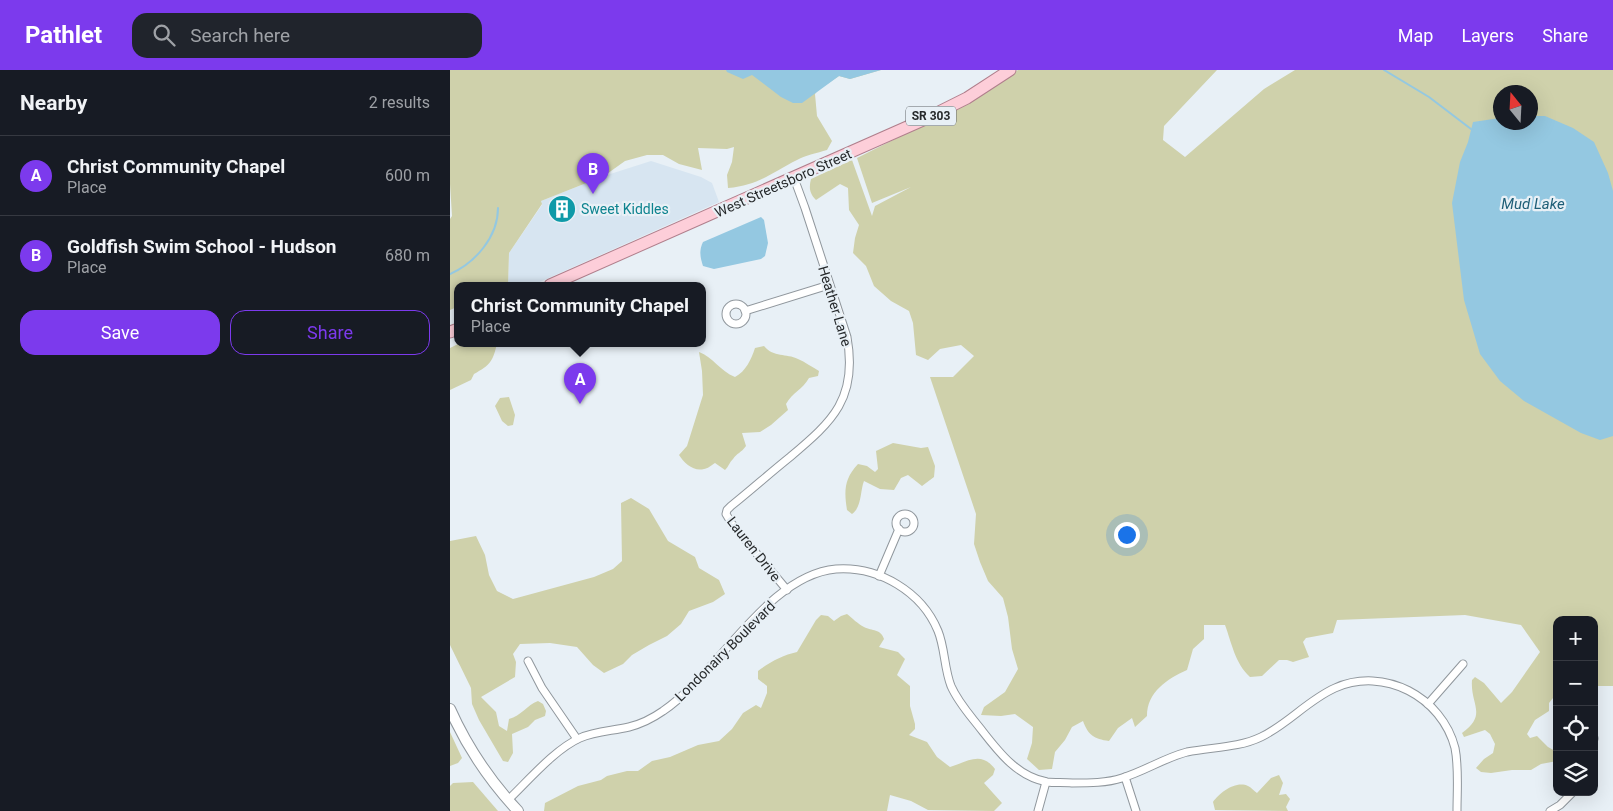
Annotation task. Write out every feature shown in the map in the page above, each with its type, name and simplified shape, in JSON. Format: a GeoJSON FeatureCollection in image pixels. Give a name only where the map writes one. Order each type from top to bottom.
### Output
{"type":"FeatureCollection","features":[{"type":"Feature","properties":{"kind":"main road","name":"West Streetsboro Street"},"geometry":{"type":"LineString","coordinates":[[557,282],[948,108],[1010,70]]}},
{"type":"Feature","properties":{"kind":"main road"},"geometry":{"type":"LineString","coordinates":[[450,709],[474,754],[518,811]]}},
{"type":"Feature","properties":{"kind":"street","name":"Heather Lane"},"geometry":{"type":"LineString","coordinates":[[730,507],[819,433],[834,416],[846,391],[850,372],[850,354],[847,337],[794,178]]}},
{"type":"Feature","properties":{"kind":"street"},"geometry":{"type":"LineString","coordinates":[[745,311],[830,285]]}},
{"type":"Feature","properties":{"kind":"street","name":"Lauren Drive"},"geometry":{"type":"LineString","coordinates":[[730,507],[726,512],[726,516],[787,590]]}},
{"type":"Feature","properties":{"kind":"street"},"geometry":{"type":"LineString","coordinates":[[879,576],[899,530]]}},
{"type":"Feature","properties":{"kind":"street","name":"Londonairy Boulevard"},"geometry":{"type":"LineString","coordinates":[[508,800],[559,751],[576,739],[594,733],[633,726],[661,713],[681,697],[755,618],[787,590],[810,576],[827,570],[856,570],[879,576],[900,585],[926,608],[939,632],[947,673],[955,694],[1001,755],[1021,772],[1046,782],[1093,782],[1125,777],[1168,758],[1185,753],[1235,746],[1262,736],[1320,696],[1338,687],[1354,682],[1377,681],[1396,685],[1410,691],[1428,704],[1446,726],[1455,751],[1457,763],[1457,811]]}},
{"type":"Feature","properties":{"kind":"street"},"geometry":{"type":"LineString","coordinates":[[528,661],[542,688],[576,739]]}},
{"type":"Feature","properties":{"kind":"street"},"geometry":{"type":"LineString","coordinates":[[1428,704],[1463,664]]}},
{"type":"Feature","properties":{"kind":"street"},"geometry":{"type":"LineString","coordinates":[[1125,777],[1136,811]]}},
{"type":"Feature","properties":{"kind":"street"},"geometry":{"type":"LineString","coordinates":[[1038,811],[1046,782]]}},
{"type":"Feature","properties":{"kind":"street"},"geometry":{"type":"LineString","coordinates":[[1550,811],[1570,796]]}},
{"type":"Feature","properties":{"kind":"shaded area"},"geometry":{"type":"Polygon","coordinates":[[[651,161],[701,177],[712,183],[719,202],[540,282],[508,282],[509,253],[542,205],[541,201],[604,176],[651,161]]]}},
{"type":"Feature","properties":{"kind":"green space"},"geometry":{"type":"Polygon","coordinates":[[[450,70],[881,70],[850,79],[839,76],[818,90],[815,94],[817,116],[832,141],[827,150],[800,158],[757,181],[728,188],[727,175],[732,162],[734,147],[727,149],[698,148],[702,170],[679,164],[663,155],[647,155],[625,161],[604,176],[541,201],[542,204],[509,253],[508,282],[454,282],[454,308],[450,310],[450,219],[452,216],[450,184],[450,70]]]}},
{"type":"Feature","properties":{"kind":"green space"},"geometry":{"type":"Polygon","coordinates":[[[1018,70],[1217,70],[1164,126],[1163,140],[1185,157],[1264,89],[1295,70],[1613,70],[1613,686],[1598,686],[1598,616],[1553,616],[1553,698],[1549,703],[1549,711],[1535,720],[1527,734],[1530,738],[1537,736],[1553,750],[1553,762],[1541,764],[1531,770],[1481,772],[1476,768],[1493,753],[1495,744],[1490,734],[1485,730],[1464,737],[1462,733],[1470,726],[1476,714],[1472,680],[1475,677],[1484,683],[1501,703],[1512,692],[1540,652],[1521,625],[1465,615],[1337,620],[1333,633],[1306,638],[1303,642],[1309,657],[1293,662],[1279,660],[1262,676],[1250,677],[1237,659],[1225,625],[1204,625],[1204,639],[1193,649],[1187,670],[1166,682],[1154,693],[1150,700],[1147,716],[1135,727],[1132,718],[1118,728],[1109,741],[1092,736],[1083,721],[1072,727],[1065,740],[1055,752],[1052,769],[1039,770],[1027,759],[1032,743],[1033,727],[1015,714],[1001,716],[981,715],[984,707],[1005,692],[1018,669],[1012,649],[1008,617],[1003,598],[988,581],[974,544],[976,514],[930,377],[953,377],[974,356],[961,345],[940,349],[928,360],[916,355],[913,323],[909,311],[891,301],[874,286],[866,266],[853,253],[859,225],[849,210],[848,188],[840,184],[816,200],[812,195],[811,179],[852,160],[872,216],[875,206],[911,187],[872,203],[857,158],[971,101],[1018,70]]]}},
{"type":"Feature","properties":{"kind":"green space"},"geometry":{"type":"Polygon","coordinates":[[[454,346],[496,347],[492,359],[484,368],[474,374],[471,380],[450,390],[450,348],[454,346]]]}},
{"type":"Feature","properties":{"kind":"green space"},"geometry":{"type":"Polygon","coordinates":[[[764,346],[776,354],[794,357],[803,362],[819,371],[818,376],[809,378],[788,400],[786,404],[788,410],[771,425],[760,432],[742,433],[746,446],[725,470],[715,463],[700,470],[690,466],[679,455],[687,446],[703,395],[699,352],[735,377],[748,365],[755,348],[764,346]]]}},
{"type":"Feature","properties":{"kind":"green space"},"geometry":{"type":"Polygon","coordinates":[[[583,371],[589,373],[591,379],[589,385],[583,387],[577,385],[575,379],[577,373],[583,371]]]}},
{"type":"Feature","properties":{"kind":"green space"},"geometry":{"type":"Polygon","coordinates":[[[509,397],[515,415],[513,425],[508,426],[502,421],[495,406],[500,398],[509,397]]]}},
{"type":"Feature","properties":{"kind":"green space"},"geometry":{"type":"Polygon","coordinates":[[[893,443],[921,448],[928,447],[935,466],[934,477],[922,486],[908,475],[901,478],[894,490],[880,489],[864,481],[858,507],[852,514],[847,510],[845,497],[850,475],[858,464],[867,466],[875,472],[878,469],[876,451],[893,443]]]}},
{"type":"Feature","properties":{"kind":"green space"},"geometry":{"type":"Polygon","coordinates":[[[631,498],[649,509],[668,541],[695,557],[699,568],[719,580],[725,594],[713,602],[689,611],[681,624],[667,636],[632,655],[623,664],[604,673],[593,665],[577,647],[550,643],[520,644],[513,654],[516,662],[515,677],[481,697],[496,712],[499,726],[507,731],[509,719],[534,703],[538,701],[543,704],[546,711],[545,716],[535,720],[528,727],[512,734],[513,753],[508,762],[503,761],[479,720],[472,704],[471,688],[450,645],[450,541],[476,536],[485,555],[489,575],[497,591],[513,599],[594,577],[613,569],[622,561],[621,503],[631,498]]]}},
{"type":"Feature","properties":{"kind":"green space"},"geometry":{"type":"Polygon","coordinates":[[[847,614],[862,626],[881,633],[884,639],[879,647],[898,652],[905,659],[897,675],[910,686],[910,706],[915,729],[909,735],[927,742],[937,757],[950,767],[969,760],[980,759],[985,760],[995,769],[993,775],[984,783],[1002,803],[994,811],[928,810],[911,801],[890,795],[887,811],[544,811],[545,803],[578,786],[627,771],[638,771],[652,761],[670,757],[698,745],[719,741],[732,729],[743,713],[756,705],[761,708],[767,693],[767,686],[758,679],[758,671],[777,659],[797,652],[821,615],[828,616],[834,621],[847,614]]]}},
{"type":"Feature","properties":{"kind":"green space"},"geometry":{"type":"Polygon","coordinates":[[[450,732],[462,758],[458,763],[450,766],[450,732]]]}},
{"type":"Feature","properties":{"kind":"green space"},"geometry":{"type":"Polygon","coordinates":[[[1279,775],[1283,783],[1279,795],[1286,794],[1290,799],[1286,807],[1288,811],[1215,810],[1213,802],[1228,788],[1243,785],[1257,793],[1271,778],[1279,775]]]}},
{"type":"Feature","properties":{"kind":"green space"},"geometry":{"type":"Polygon","coordinates":[[[473,782],[498,811],[450,811],[450,786],[453,783],[473,782]]]}},
{"type":"Feature","properties":{"kind":"water"},"geometry":{"type":"Polygon","coordinates":[[[726,70],[881,70],[850,79],[839,76],[802,103],[793,103],[781,97],[752,75],[743,79],[726,70]]]}},
{"type":"Feature","properties":{"kind":"water","name":"Mud Lake"},"geometry":{"type":"Polygon","coordinates":[[[1538,116],[1545,116],[1573,128],[1594,142],[1608,173],[1613,191],[1613,436],[1600,440],[1581,433],[1524,401],[1500,381],[1480,354],[1464,300],[1452,203],[1460,162],[1473,122],[1493,119],[1493,130],[1538,130],[1538,116]]]}},
{"type":"Feature","properties":{"kind":"water"},"geometry":{"type":"Polygon","coordinates":[[[761,217],[764,220],[768,243],[765,256],[761,259],[714,269],[703,266],[700,254],[703,242],[761,217]]]}},
{"type":"Feature","properties":{"kind":"waterway"},"geometry":{"type":"LineString","coordinates":[[1384,70],[1429,97],[1471,129]]}},
{"type":"Feature","properties":{"kind":"waterway"},"geometry":{"type":"LineString","coordinates":[[450,274],[468,263],[483,248],[494,229],[498,208]]}},
{"type":"Feature","properties":{"kind":"place","name":"Goldfish Swim School - Hudson"},"geometry":{"type":"Point","coordinates":[593,194]}},
{"type":"Feature","properties":{"kind":"place","name":"Sweet Kiddles"},"geometry":{"type":"Point","coordinates":[562,209]}},
{"type":"Feature","properties":{"kind":"place","name":"Christ Community Chapel"},"geometry":{"type":"Point","coordinates":[580,404]}}]}
